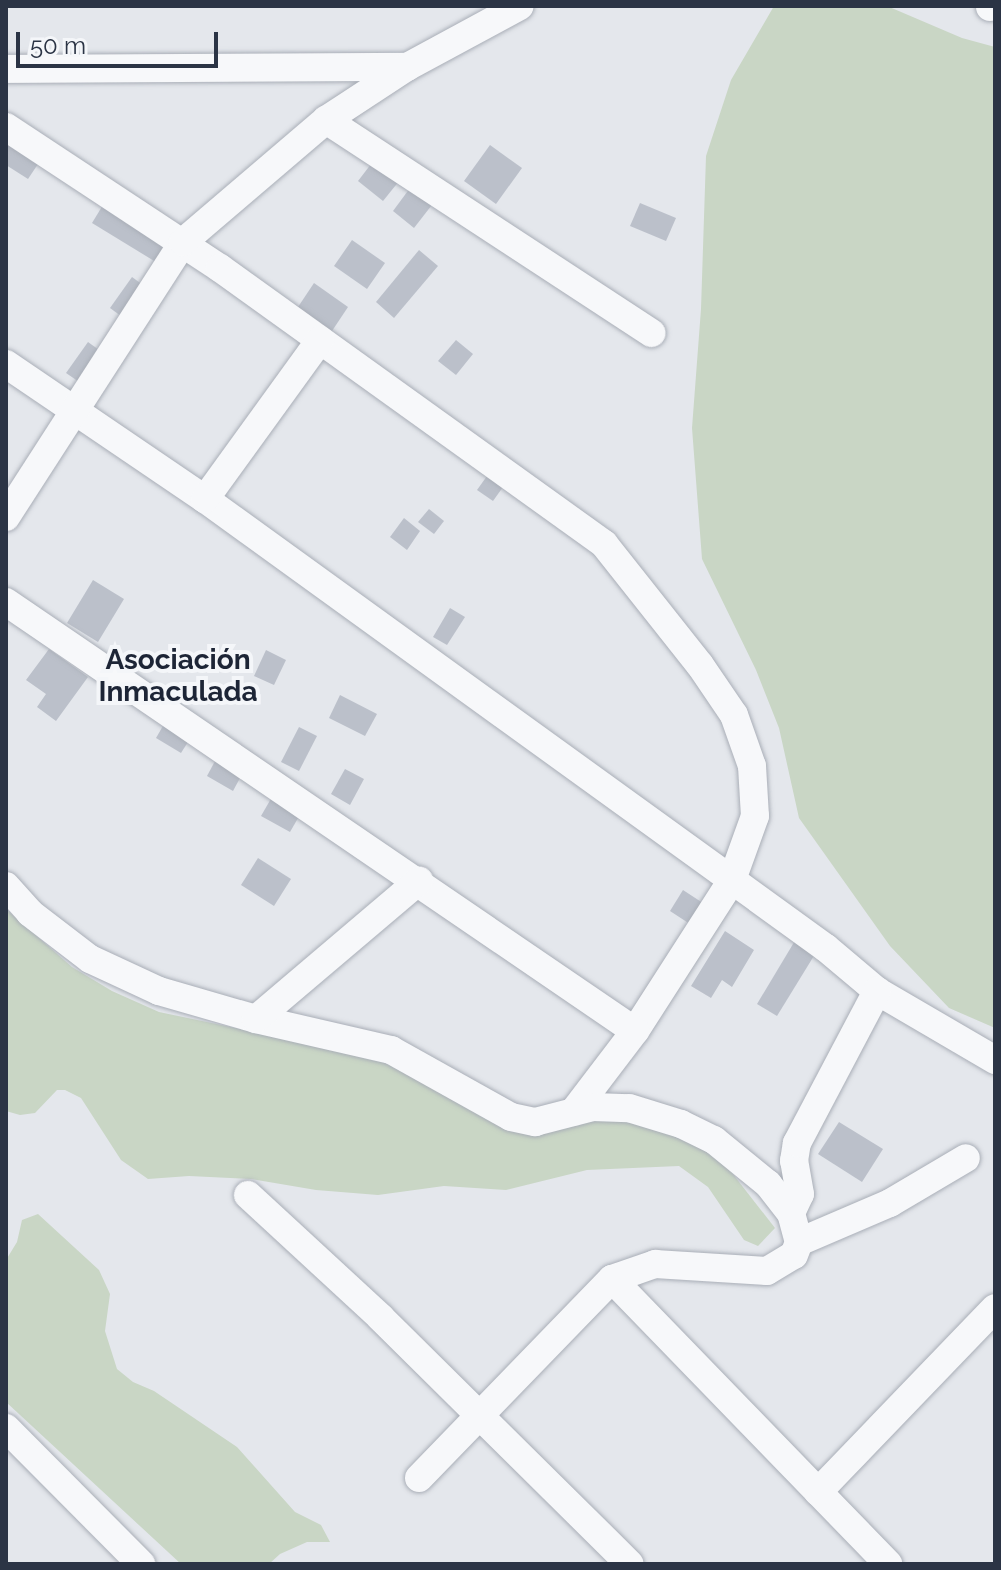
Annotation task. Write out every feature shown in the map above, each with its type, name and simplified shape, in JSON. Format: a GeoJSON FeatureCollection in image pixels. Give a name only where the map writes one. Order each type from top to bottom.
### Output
{"type":"FeatureCollection","features":[{"type":"Feature","properties":{"kind":"street"},"geometry":{"type":"LineString","coordinates":[[6,517],[183,242],[326,120],[407,67],[520,6]]}},
{"type":"Feature","properties":{"kind":"street"},"geometry":{"type":"LineString","coordinates":[[6,69],[407,67]]}},
{"type":"Feature","properties":{"kind":"street"},"geometry":{"type":"LineString","coordinates":[[326,120],[652,333]]}},
{"type":"Feature","properties":{"kind":"street"},"geometry":{"type":"LineString","coordinates":[[6,127],[183,242],[604,544],[700,665],[734,715],[752,766],[755,816],[732,880],[635,1031],[574,1111]]}},
{"type":"Feature","properties":{"kind":"street"},"geometry":{"type":"LineString","coordinates":[[205,499],[320,340]]}},
{"type":"Feature","properties":{"kind":"street"},"geometry":{"type":"LineString","coordinates":[[6,364],[205,499],[826,948],[877,991],[995,1060]]}},
{"type":"Feature","properties":{"kind":"street"},"geometry":{"type":"LineString","coordinates":[[6,602],[635,1031]]}},
{"type":"Feature","properties":{"kind":"street"},"geometry":{"type":"LineString","coordinates":[[256,1019],[419,881]]}},
{"type":"Feature","properties":{"kind":"street"},"geometry":{"type":"LineString","coordinates":[[6,886],[30,913],[90,959],[159,991],[256,1019],[391,1050],[511,1117],[535,1122],[574,1111],[629,1108],[681,1124],[714,1140],[768,1184],[791,1213],[799,1242],[794,1255],[767,1271],[655,1264],[612,1279],[419,1478]]}},
{"type":"Feature","properties":{"kind":"street"},"geometry":{"type":"LineString","coordinates":[[791,1213],[800,1194],[794,1161],[797,1143],[877,991]]}},
{"type":"Feature","properties":{"kind":"street"},"geometry":{"type":"LineString","coordinates":[[799,1242],[890,1203],[966,1158]]}},
{"type":"Feature","properties":{"kind":"street"},"geometry":{"type":"LineString","coordinates":[[248,1195],[630,1564]]}},
{"type":"Feature","properties":{"kind":"street"},"geometry":{"type":"LineString","coordinates":[[612,1279],[888,1564]]}},
{"type":"Feature","properties":{"kind":"street"},"geometry":{"type":"LineString","coordinates":[[818,1492],[995,1308]]}},
{"type":"Feature","properties":{"kind":"street"},"geometry":{"type":"LineString","coordinates":[[6,1428],[141,1564]]}},
{"type":"Feature","properties":{"kind":"green space"},"geometry":{"type":"Polygon","coordinates":[[[774,6],[887,6],[962,38],[995,47],[995,1028],[949,1008],[890,946],[799,818],[779,728],[756,670],[702,559],[692,428],[701,309],[706,156],[731,80],[774,6]]]}},
{"type":"Feature","properties":{"kind":"green space"},"geometry":{"type":"Polygon","coordinates":[[[6,909],[72,967],[112,991],[159,1012],[250,1031],[354,1038],[457,1094],[584,1118],[697,1128],[775,1228],[758,1246],[744,1240],[708,1187],[679,1166],[587,1170],[506,1190],[444,1186],[378,1195],[316,1190],[251,1179],[189,1176],[148,1179],[121,1160],[81,1098],[65,1090],[57,1090],[35,1113],[20,1115],[6,1111],[6,909]]]}},
{"type":"Feature","properties":{"kind":"green space"},"geometry":{"type":"Polygon","coordinates":[[[38,1214],[99,1270],[110,1294],[105,1331],[117,1369],[237,1447],[295,1512],[321,1525],[330,1542],[307,1542],[280,1554],[269,1564],[181,1564],[6,1402],[6,1260],[17,1242],[22,1220],[38,1214]]]}},
{"type":"Feature","properties":{"kind":"building"},"geometry":{"type":"Polygon","coordinates":[[[6,141],[40,161],[28,179],[6,165],[6,141]]]}},
{"type":"Feature","properties":{"kind":"building"},"geometry":{"type":"Polygon","coordinates":[[[490,145],[522,168],[496,204],[464,181],[490,145]]]}},
{"type":"Feature","properties":{"kind":"building"},"geometry":{"type":"Polygon","coordinates":[[[378,155],[404,175],[383,201],[358,181],[378,155]]]}},
{"type":"Feature","properties":{"kind":"building"},"geometry":{"type":"Polygon","coordinates":[[[413,184],[435,201],[414,228],[393,211],[413,184]]]}},
{"type":"Feature","properties":{"kind":"building"},"geometry":{"type":"Polygon","coordinates":[[[640,203],[676,218],[666,241],[630,226],[640,203]]]}},
{"type":"Feature","properties":{"kind":"building"},"geometry":{"type":"Polygon","coordinates":[[[103,205],[175,249],[164,267],[92,223],[103,205]]]}},
{"type":"Feature","properties":{"kind":"building"},"geometry":{"type":"Polygon","coordinates":[[[352,240],[385,263],[367,289],[334,266],[352,240]]]}},
{"type":"Feature","properties":{"kind":"building"},"geometry":{"type":"Polygon","coordinates":[[[419,250],[438,266],[394,318],[376,302],[419,250]]]}},
{"type":"Feature","properties":{"kind":"building"},"geometry":{"type":"Polygon","coordinates":[[[132,277],[147,288],[125,319],[110,308],[132,277]]]}},
{"type":"Feature","properties":{"kind":"building"},"geometry":{"type":"Polygon","coordinates":[[[314,283],[348,307],[332,331],[298,307],[314,283]]]}},
{"type":"Feature","properties":{"kind":"building"},"geometry":{"type":"Polygon","coordinates":[[[456,340],[473,354],[456,375],[438,361],[456,340]]]}},
{"type":"Feature","properties":{"kind":"building"},"geometry":{"type":"Polygon","coordinates":[[[88,342],[106,355],[85,386],[66,373],[88,342]]]}},
{"type":"Feature","properties":{"kind":"building"},"geometry":{"type":"Polygon","coordinates":[[[487,476],[503,487],[493,501],[477,490],[487,476]]]}},
{"type":"Feature","properties":{"kind":"building"},"geometry":{"type":"Polygon","coordinates":[[[429,509],[444,521],[434,534],[418,522],[429,509]]]}},
{"type":"Feature","properties":{"kind":"building"},"geometry":{"type":"Polygon","coordinates":[[[404,518],[420,531],[407,550],[390,537],[404,518]]]}},
{"type":"Feature","properties":{"kind":"building"},"geometry":{"type":"Polygon","coordinates":[[[93,580],[124,599],[98,642],[67,623],[93,580]]]}},
{"type":"Feature","properties":{"kind":"building"},"geometry":{"type":"Polygon","coordinates":[[[450,608],[465,617],[447,645],[433,637],[450,608]]]}},
{"type":"Feature","properties":{"kind":"building"},"geometry":{"type":"Polygon","coordinates":[[[49,649],[88,677],[56,721],[37,707],[46,694],[26,680],[49,649]]]}},
{"type":"Feature","properties":{"kind":"building"},"geometry":{"type":"Polygon","coordinates":[[[266,650],[286,660],[274,685],[254,676],[266,650]]]}},
{"type":"Feature","properties":{"kind":"building"},"geometry":{"type":"Polygon","coordinates":[[[340,695],[377,714],[365,736],[329,718],[340,695]]]}},
{"type":"Feature","properties":{"kind":"building"},"geometry":{"type":"Polygon","coordinates":[[[167,719],[193,734],[181,753],[156,738],[167,719]]]}},
{"type":"Feature","properties":{"kind":"building"},"geometry":{"type":"Polygon","coordinates":[[[299,727],[317,736],[299,771],[281,762],[299,727]]]}},
{"type":"Feature","properties":{"kind":"building"},"geometry":{"type":"Polygon","coordinates":[[[221,750],[247,765],[233,791],[207,776],[221,750]]]}},
{"type":"Feature","properties":{"kind":"building"},"geometry":{"type":"Polygon","coordinates":[[[345,769],[364,779],[350,805],[331,794],[345,769]]]}},
{"type":"Feature","properties":{"kind":"building"},"geometry":{"type":"Polygon","coordinates":[[[276,790],[305,806],[290,832],[261,816],[276,790]]]}},
{"type":"Feature","properties":{"kind":"building"},"geometry":{"type":"Polygon","coordinates":[[[258,858],[291,879],[274,906],[241,885],[258,858]]]}},
{"type":"Feature","properties":{"kind":"building"},"geometry":{"type":"Polygon","coordinates":[[[683,890],[709,907],[696,928],[670,911],[683,890]]]}},
{"type":"Feature","properties":{"kind":"building"},"geometry":{"type":"Polygon","coordinates":[[[725,931],[754,950],[732,987],[722,980],[711,998],[691,986],[725,931]]]}},
{"type":"Feature","properties":{"kind":"building"},"geometry":{"type":"Polygon","coordinates":[[[799,934],[820,946],[777,1016],[757,1004],[799,934]]]}},
{"type":"Feature","properties":{"kind":"building"},"geometry":{"type":"Polygon","coordinates":[[[839,1122],[883,1149],[862,1182],[818,1154],[839,1122]]]}},
{"type":"Feature","properties":{"kind":"district","name":"Asociación Inmaculada"},"geometry":{"type":"Point","coordinates":[178,676]}}]}
